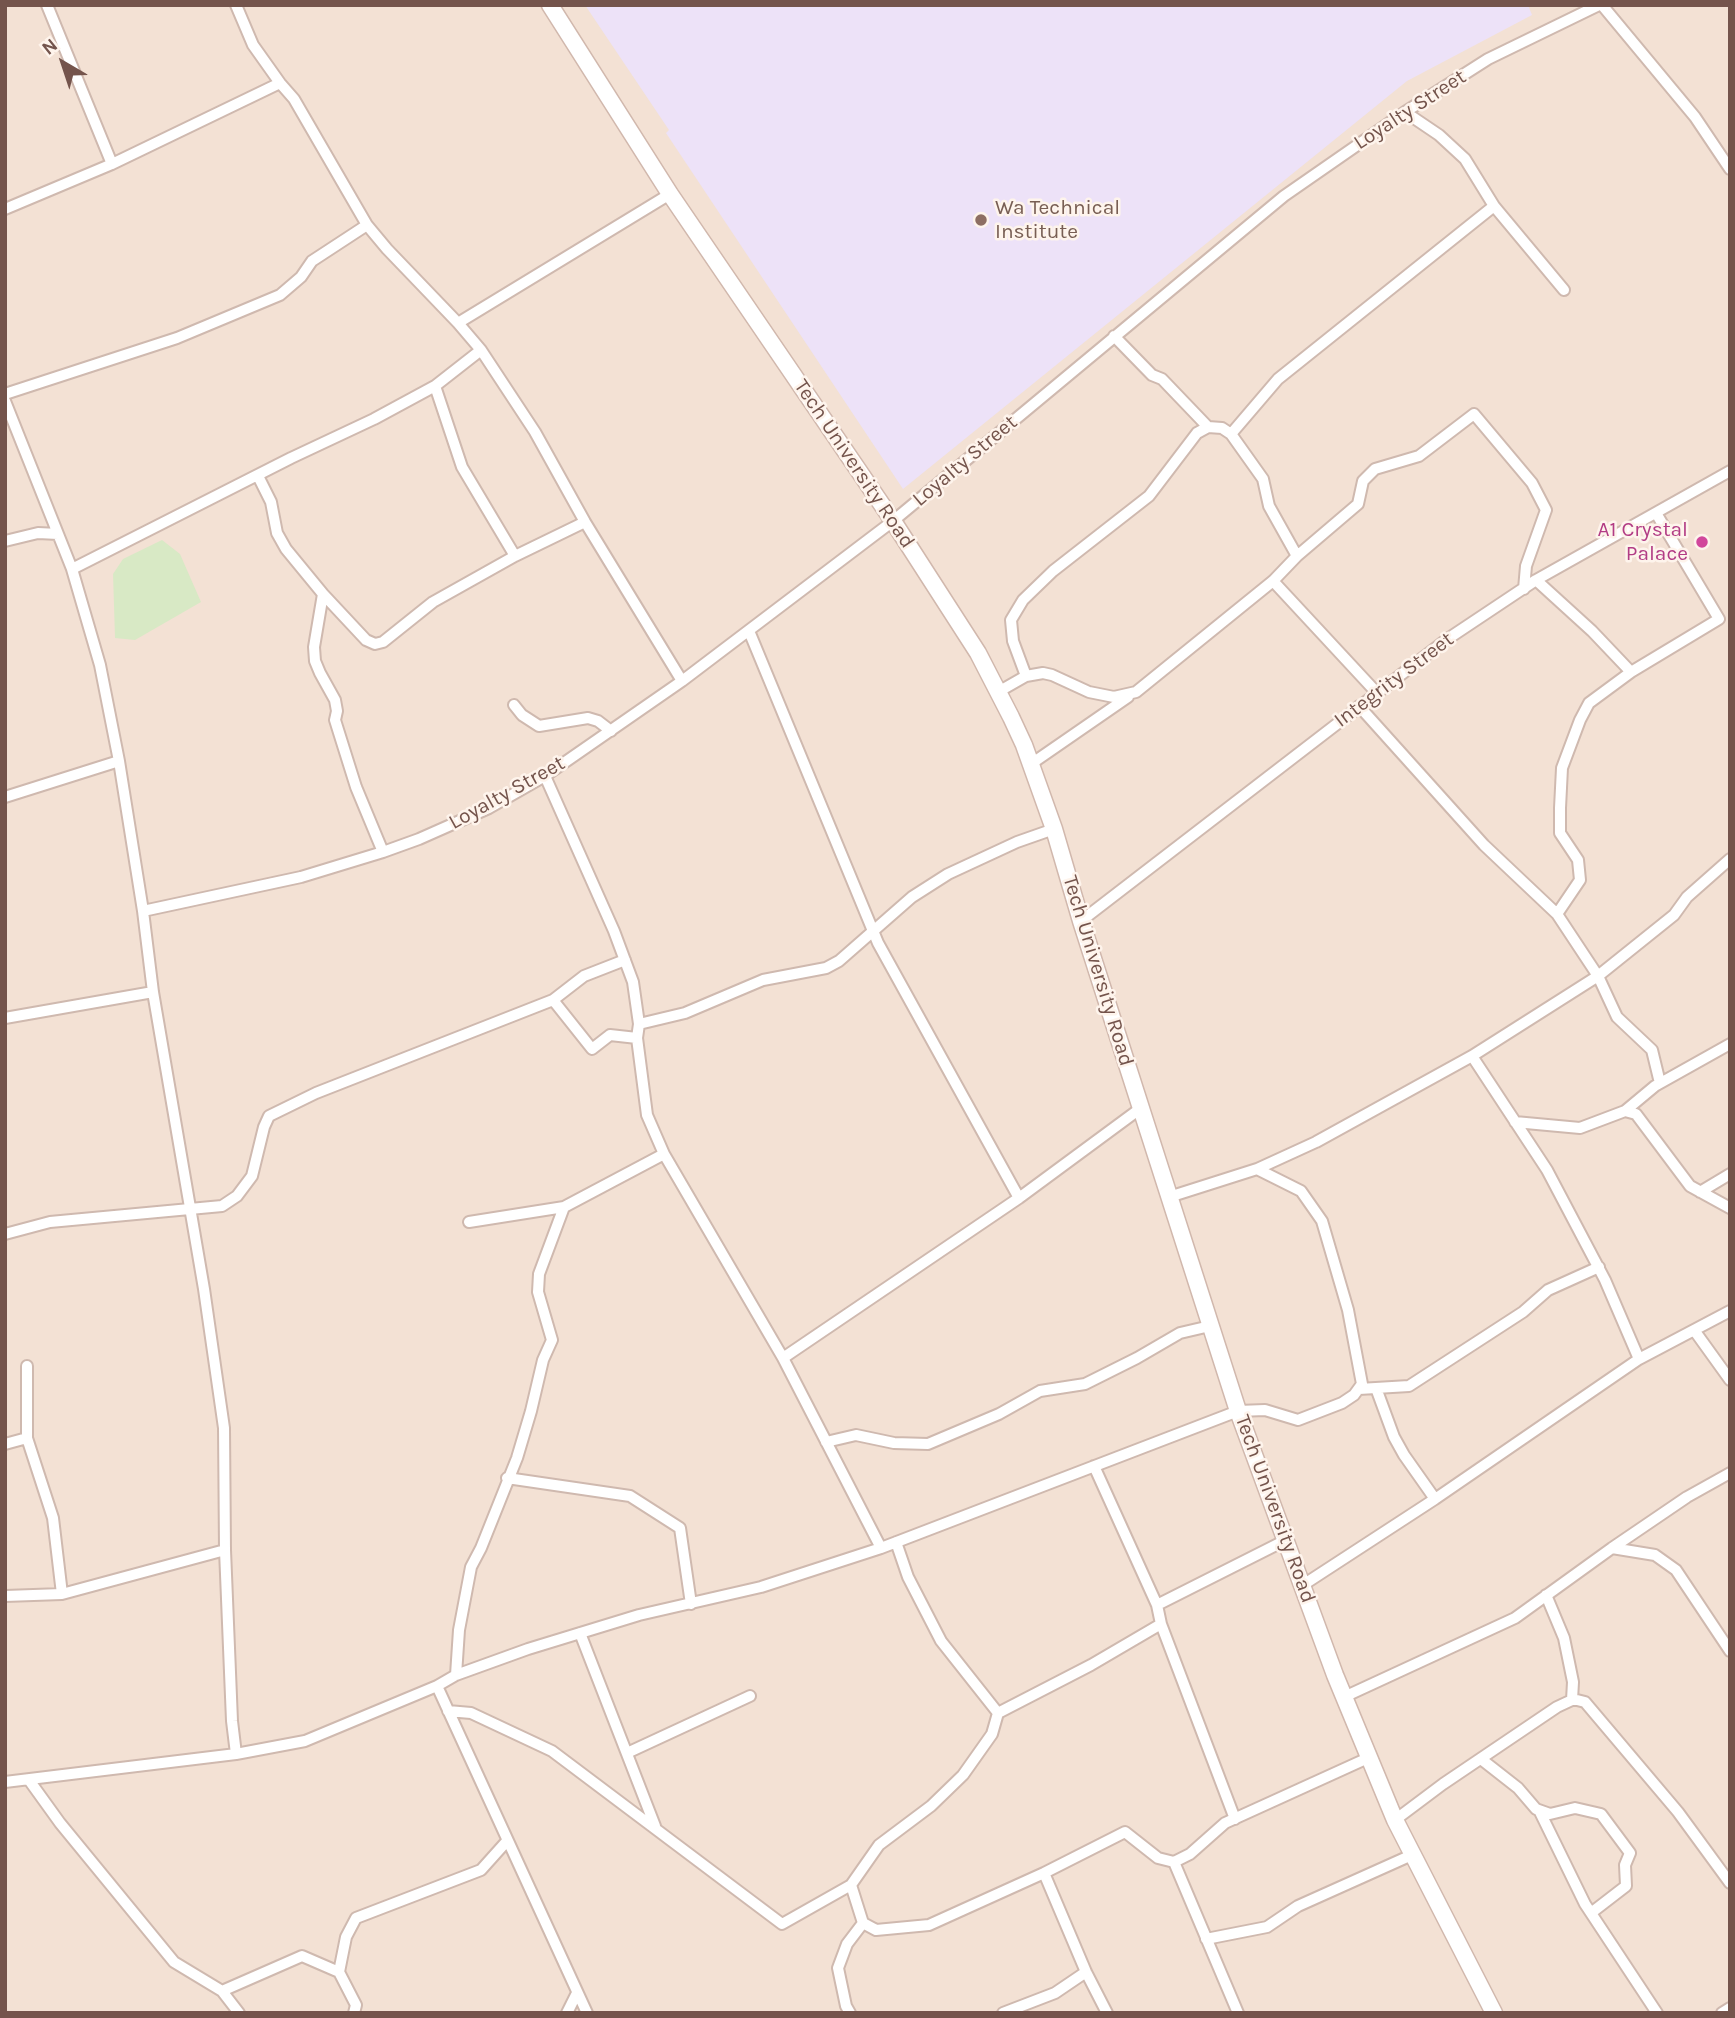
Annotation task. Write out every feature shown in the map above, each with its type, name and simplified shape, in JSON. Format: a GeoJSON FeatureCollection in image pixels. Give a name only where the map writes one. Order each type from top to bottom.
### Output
{"type":"FeatureCollection","features":[{"type":"Feature","properties":{"kind":"street"},"geometry":{"type":"LineString","coordinates":[[47,5],[112,164]]}},
{"type":"Feature","properties":{"kind":"street"},"geometry":{"type":"LineString","coordinates":[[236,5],[253,45],[294,99],[367,225],[481,351],[535,432],[585,522],[682,681]]}},
{"type":"Feature","properties":{"kind":"street","name":"Tech University Road"},"geometry":{"type":"LineString","coordinates":[[550,5],[670,194],[893,521],[978,653],[998,692],[1031,764],[1055,829],[1081,921],[1210,1326],[1343,1697],[1395,1820],[1494,2013]]}},
{"type":"Feature","properties":{"kind":"street"},"geometry":{"type":"LineString","coordinates":[[1600,5],[1695,117],[1730,169]]}},
{"type":"Feature","properties":{"kind":"street","name":"Loyalty Street"},"geometry":{"type":"LineString","coordinates":[[143,911],[301,877],[383,852],[489,808],[545,776],[682,681],[893,521],[1284,196],[1405,111],[1488,60],[1600,5]]}},
{"type":"Feature","properties":{"kind":"street"},"geometry":{"type":"LineString","coordinates":[[5,209],[112,164],[280,83]]}},
{"type":"Feature","properties":{"kind":"street"},"geometry":{"type":"LineString","coordinates":[[1405,111],[1440,135],[1465,159],[1494,206],[1564,290]]}},
{"type":"Feature","properties":{"kind":"street"},"geometry":{"type":"LineString","coordinates":[[458,323],[670,194]]}},
{"type":"Feature","properties":{"kind":"street"},"geometry":{"type":"LineString","coordinates":[[1231,434],[1278,379],[1494,206]]}},
{"type":"Feature","properties":{"kind":"street"},"geometry":{"type":"LineString","coordinates":[[5,394],[177,338],[281,295],[301,277],[312,261],[367,225]]}},
{"type":"Feature","properties":{"kind":"street"},"geometry":{"type":"LineString","coordinates":[[1114,336],[1153,375],[1162,379],[1208,427]]}},
{"type":"Feature","properties":{"kind":"street"},"geometry":{"type":"LineString","coordinates":[[72,569],[374,419],[435,386],[481,351]]}},
{"type":"Feature","properties":{"kind":"street"},"geometry":{"type":"LineString","coordinates":[[435,386],[462,467],[515,556]]}},
{"type":"Feature","properties":{"kind":"street"},"geometry":{"type":"LineString","coordinates":[[5,401],[72,569],[100,665],[119,761],[153,992],[224,1428],[225,1550],[232,1721],[236,1754]]}},
{"type":"Feature","properties":{"kind":"street"},"geometry":{"type":"LineString","coordinates":[[1031,764],[1136,692],[1273,581],[1297,556],[1358,505],[1363,481],[1375,469],[1419,456],[1474,414],[1532,482],[1546,510],[1526,566],[1524,589]]}},
{"type":"Feature","properties":{"kind":"street"},"geometry":{"type":"LineString","coordinates":[[1026,676],[1013,641],[1012,620],[1023,600],[1052,571],[1149,496],[1197,433],[1208,427],[1222,428],[1231,434],[1263,480],[1269,506],[1297,556]]}},
{"type":"Feature","properties":{"kind":"street","name":"Integrity Street"},"geometry":{"type":"LineString","coordinates":[[1081,921],[1446,640],[1536,580],[1730,471]]}},
{"type":"Feature","properties":{"kind":"street"},"geometry":{"type":"LineString","coordinates":[[258,476],[271,502],[277,533],[286,549],[366,640],[375,644],[383,642],[433,602],[515,556],[585,522]]}},
{"type":"Feature","properties":{"kind":"street"},"geometry":{"type":"LineString","coordinates":[[1557,914],[1580,880],[1578,860],[1560,833],[1562,768],[1589,703],[1631,672],[1719,619],[1656,513]]}},
{"type":"Feature","properties":{"kind":"street"},"geometry":{"type":"LineString","coordinates":[[5,541],[38,533],[58,534]]}},
{"type":"Feature","properties":{"kind":"street"},"geometry":{"type":"LineString","coordinates":[[1536,580],[1592,631],[1631,672]]}},
{"type":"Feature","properties":{"kind":"street"},"geometry":{"type":"LineString","coordinates":[[1273,581],[1376,692]]}},
{"type":"Feature","properties":{"kind":"street"},"geometry":{"type":"LineString","coordinates":[[323,594],[314,647],[315,661],[335,700],[335,720],[356,787],[383,852]]}},
{"type":"Feature","properties":{"kind":"street"},"geometry":{"type":"LineString","coordinates":[[749,631],[872,930],[1019,1198]]}},
{"type":"Feature","properties":{"kind":"street"},"geometry":{"type":"LineString","coordinates":[[998,692],[1026,676],[1042,673],[1052,674],[1089,692],[1114,697],[1136,692]]}},
{"type":"Feature","properties":{"kind":"street"},"geometry":{"type":"LineString","coordinates":[[514,705],[522,715],[539,726],[588,718],[598,721],[611,731]]}},
{"type":"Feature","properties":{"kind":"street"},"geometry":{"type":"LineString","coordinates":[[1359,706],[1484,845],[1557,914],[1598,976],[1617,1017],[1652,1050],[1660,1083]]}},
{"type":"Feature","properties":{"kind":"street"},"geometry":{"type":"LineString","coordinates":[[5,797],[119,761]]}},
{"type":"Feature","properties":{"kind":"street"},"geometry":{"type":"LineString","coordinates":[[545,776],[614,931],[633,982],[647,1115],[664,1154],[783,1358],[881,1548]]}},
{"type":"Feature","properties":{"kind":"street"},"geometry":{"type":"LineString","coordinates":[[639,1024],[685,1013],[763,981],[826,968],[839,961],[912,897],[948,874],[1017,842],[1055,829]]}},
{"type":"Feature","properties":{"kind":"street"},"geometry":{"type":"LineString","coordinates":[[1169,1197],[1257,1169],[1316,1142],[1472,1056],[1598,976],[1674,915],[1687,897],[1730,859]]}},
{"type":"Feature","properties":{"kind":"street"},"geometry":{"type":"LineString","coordinates":[[5,1234],[50,1222],[222,1206],[237,1196],[252,1176],[269,1116],[316,1093],[553,1000],[584,976],[625,960]]}},
{"type":"Feature","properties":{"kind":"street"},"geometry":{"type":"LineString","coordinates":[[5,1018],[153,992]]}},
{"type":"Feature","properties":{"kind":"street"},"geometry":{"type":"LineString","coordinates":[[553,1000],[592,1048],[610,1035],[637,1038]]}},
{"type":"Feature","properties":{"kind":"street"},"geometry":{"type":"LineString","coordinates":[[1515,1122],[1580,1128],[1625,1111],[1660,1083],[1730,1044]]}},
{"type":"Feature","properties":{"kind":"street"},"geometry":{"type":"LineString","coordinates":[[1472,1056],[1547,1170],[1599,1267],[1639,1359]]}},
{"type":"Feature","properties":{"kind":"street"},"geometry":{"type":"LineString","coordinates":[[783,1358],[1019,1198],[1141,1108]]}},
{"type":"Feature","properties":{"kind":"street"},"geometry":{"type":"LineString","coordinates":[[1625,1111],[1636,1114],[1690,1186],[1730,1208]]}},
{"type":"Feature","properties":{"kind":"street"},"geometry":{"type":"LineString","coordinates":[[469,1222],[564,1207],[664,1154]]}},
{"type":"Feature","properties":{"kind":"street"},"geometry":{"type":"LineString","coordinates":[[5,1782],[236,1754],[305,1741],[437,1686],[456,1675],[528,1649],[639,1615],[761,1587],[881,1548],[1238,1410],[1265,1410],[1298,1420],[1342,1403],[1354,1395],[1362,1384],[1348,1310],[1322,1221],[1301,1191],[1257,1169]]}},
{"type":"Feature","properties":{"kind":"street"},"geometry":{"type":"LineString","coordinates":[[1700,1192],[1730,1174]]}},
{"type":"Feature","properties":{"kind":"street"},"geometry":{"type":"LineString","coordinates":[[456,1675],[459,1630],[471,1567],[517,1458],[542,1360],[552,1339],[538,1292],[539,1274],[564,1207]]}},
{"type":"Feature","properties":{"kind":"street"},"geometry":{"type":"LineString","coordinates":[[1359,1389],[1409,1386],[1523,1312],[1548,1290],[1599,1267]]}},
{"type":"Feature","properties":{"kind":"street"},"geometry":{"type":"LineString","coordinates":[[1303,1585],[1435,1499],[1639,1359],[1730,1311]]}},
{"type":"Feature","properties":{"kind":"street"},"geometry":{"type":"LineString","coordinates":[[826,1442],[856,1435],[894,1443],[928,1444],[999,1414],[1040,1391],[1085,1384],[1137,1359],[1180,1333],[1210,1326]]}},
{"type":"Feature","properties":{"kind":"street"},"geometry":{"type":"LineString","coordinates":[[1694,1330],[1730,1380]]}},
{"type":"Feature","properties":{"kind":"street"},"geometry":{"type":"LineString","coordinates":[[27,1366],[27,1438],[53,1518],[62,1594]]}},
{"type":"Feature","properties":{"kind":"street"},"geometry":{"type":"LineString","coordinates":[[1377,1388],[1394,1437],[1435,1499]]}},
{"type":"Feature","properties":{"kind":"street"},"geometry":{"type":"LineString","coordinates":[[5,1444],[27,1438]]}},
{"type":"Feature","properties":{"kind":"street"},"geometry":{"type":"LineString","coordinates":[[1094,1466],[1157,1605],[1161,1624],[1235,1819]]}},
{"type":"Feature","properties":{"kind":"street"},"geometry":{"type":"LineString","coordinates":[[1343,1697],[1515,1618],[1612,1548],[1688,1497],[1730,1473]]}},
{"type":"Feature","properties":{"kind":"street"},"geometry":{"type":"LineString","coordinates":[[507,1478],[630,1496],[680,1528],[691,1604]]}},
{"type":"Feature","properties":{"kind":"street"},"geometry":{"type":"LineString","coordinates":[[1157,1605],[1286,1540]]}},
{"type":"Feature","properties":{"kind":"street"},"geometry":{"type":"LineString","coordinates":[[896,1542],[908,1577],[941,1641],[998,1713]]}},
{"type":"Feature","properties":{"kind":"street"},"geometry":{"type":"LineString","coordinates":[[1612,1548],[1655,1555],[1676,1570],[1726,1637],[1730,1651]]}},
{"type":"Feature","properties":{"kind":"street"},"geometry":{"type":"LineString","coordinates":[[5,1595],[62,1594],[225,1550]]}},
{"type":"Feature","properties":{"kind":"street"},"geometry":{"type":"LineString","coordinates":[[1546,1595],[1564,1638],[1573,1682],[1572,1700]]}},
{"type":"Feature","properties":{"kind":"street"},"geometry":{"type":"LineString","coordinates":[[447,1711],[471,1713],[552,1751],[782,1924],[850,1885],[879,1845],[930,1806],[963,1776],[992,1734],[998,1713],[1091,1665],[1161,1624]]}},
{"type":"Feature","properties":{"kind":"street"},"geometry":{"type":"LineString","coordinates":[[580,1633],[656,1828]]}},
{"type":"Feature","properties":{"kind":"street"},"geometry":{"type":"LineString","coordinates":[[437,1686],[587,2013]]}},
{"type":"Feature","properties":{"kind":"street"},"geometry":{"type":"LineString","coordinates":[[627,1753],[750,1696]]}},
{"type":"Feature","properties":{"kind":"street"},"geometry":{"type":"LineString","coordinates":[[1395,1820],[1443,1784],[1572,1700],[1585,1702],[1685,1821],[1730,1883]]}},
{"type":"Feature","properties":{"kind":"street"},"geometry":{"type":"LineString","coordinates":[[850,1885],[863,1923],[876,1930],[929,1925],[1044,1873],[1125,1832],[1158,1858],[1174,1862],[1190,1854],[1225,1823],[1368,1758]]}},
{"type":"Feature","properties":{"kind":"street"},"geometry":{"type":"LineString","coordinates":[[1481,1759],[1518,1788],[1539,1810],[1591,1913],[1657,2013]]}},
{"type":"Feature","properties":{"kind":"street"},"geometry":{"type":"LineString","coordinates":[[29,1780],[174,1962],[222,1991],[239,2013]]}},
{"type":"Feature","properties":{"kind":"street"},"geometry":{"type":"LineString","coordinates":[[1539,1810],[1550,1814],[1575,1808],[1601,1814],[1630,1853],[1625,1865],[1626,1886],[1591,1913]]}},
{"type":"Feature","properties":{"kind":"street"},"geometry":{"type":"LineString","coordinates":[[354,2013],[356,2005],[339,1972],[346,1937],[356,1918],[481,1870],[507,1841]]}},
{"type":"Feature","properties":{"kind":"street"},"geometry":{"type":"LineString","coordinates":[[1206,1939],[1267,1927],[1298,1906],[1414,1854]]}},
{"type":"Feature","properties":{"kind":"street"},"geometry":{"type":"LineString","coordinates":[[1174,1862],[1238,2013]]}},
{"type":"Feature","properties":{"kind":"street"},"geometry":{"type":"LineString","coordinates":[[1044,1873],[1086,1972],[1107,2013]]}},
{"type":"Feature","properties":{"kind":"street"},"geometry":{"type":"LineString","coordinates":[[850,2013],[838,1968],[848,1944],[863,1923]]}},
{"type":"Feature","properties":{"kind":"street"},"geometry":{"type":"LineString","coordinates":[[222,1991],[302,1956],[339,1972]]}},
{"type":"Feature","properties":{"kind":"street"},"geometry":{"type":"LineString","coordinates":[[1003,2013],[1055,1993],[1086,1972]]}},
{"type":"Feature","properties":{"kind":"street"},"geometry":{"type":"LineString","coordinates":[[567,2013],[577,1993]]}},
{"type":"Feature","properties":{"kind":"street"},"geometry":{"type":"LineString","coordinates":[[1722,2013],[1730,2008]]}},
{"type":"Feature","properties":{"kind":"shaded area"},"geometry":{"type":"Polygon","coordinates":[[[5,5],[1730,5],[1730,2013],[5,2013],[5,5]]]}},
{"type":"Feature","properties":{"kind":"shaded area","name":"Wa Technical Institute"},"geometry":{"type":"Polygon","coordinates":[[[585,5],[1528,5],[1532,15],[1407,81],[903,489],[666,133],[669,130],[585,5]]]}},
{"type":"Feature","properties":{"kind":"green space"},"geometry":{"type":"Polygon","coordinates":[[[162,540],[180,554],[201,602],[135,640],[115,638],[113,574],[123,559],[162,540]]]}},
{"type":"Feature","properties":{"kind":"place","name":"Wa Technical Institute"},"geometry":{"type":"Point","coordinates":[981,220]}},
{"type":"Feature","properties":{"kind":"place","name":"A1 Crystal Palace"},"geometry":{"type":"Point","coordinates":[1702,542]}}]}
